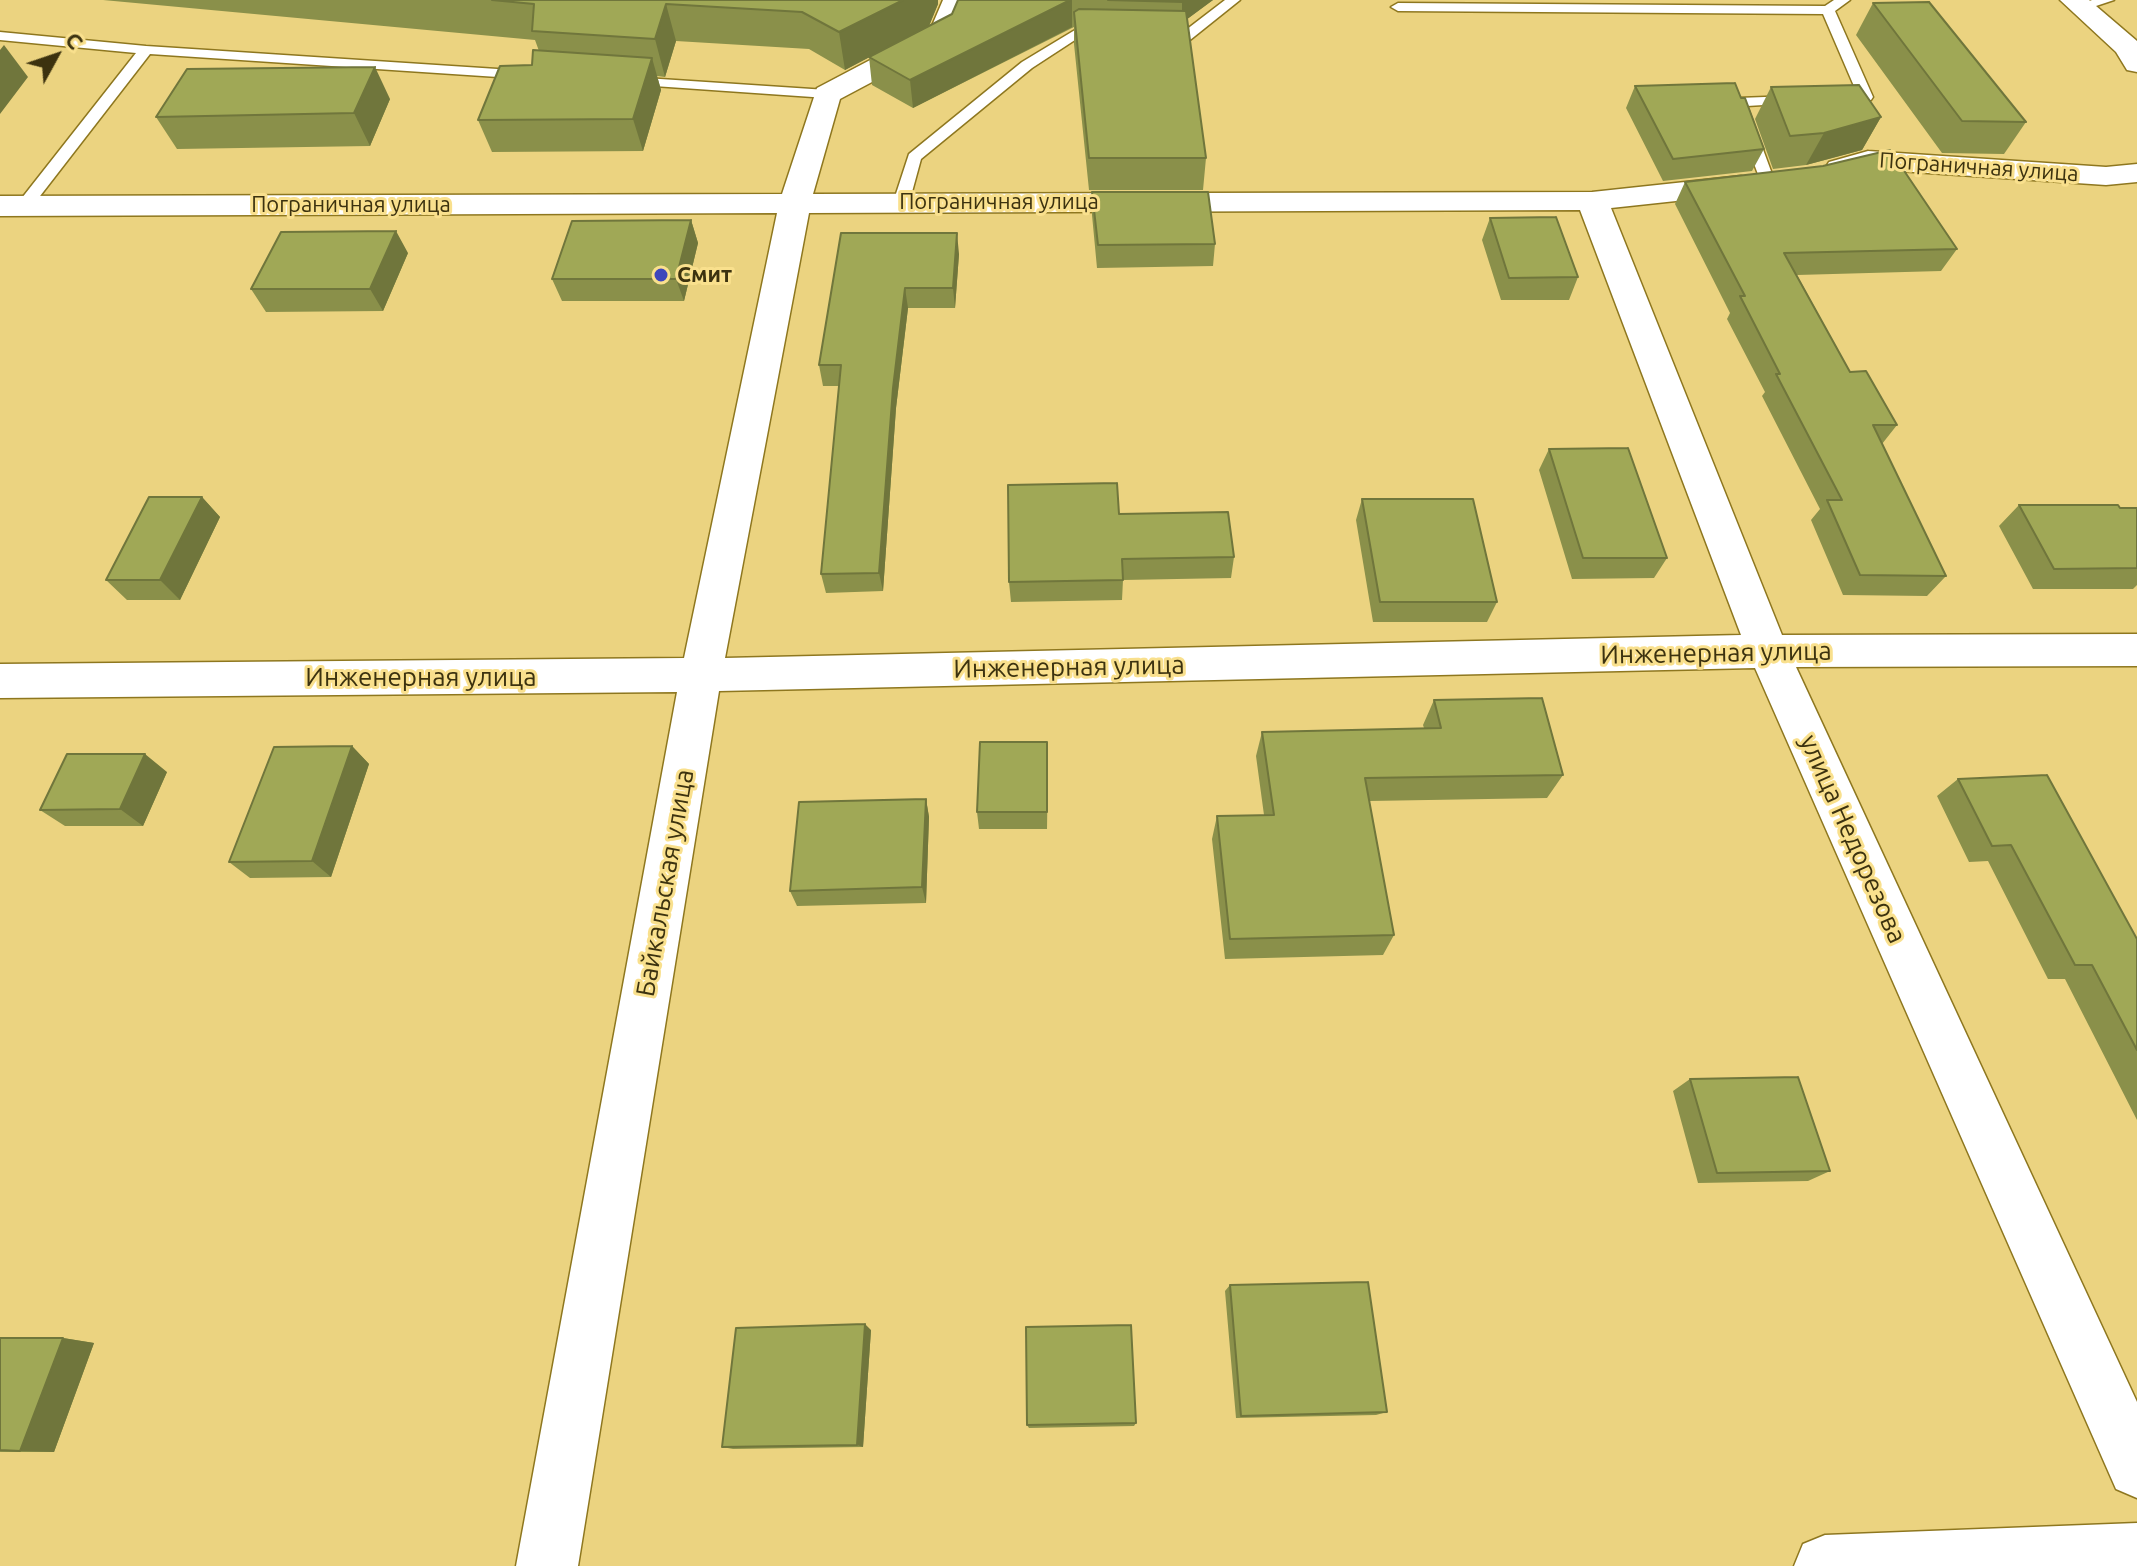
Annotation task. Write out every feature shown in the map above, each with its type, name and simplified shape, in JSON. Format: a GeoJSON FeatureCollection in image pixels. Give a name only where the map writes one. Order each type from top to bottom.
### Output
{"type":"FeatureCollection","features":[{"type":"Feature","properties":{"kind":"street"},"geometry":{"type":"LineString","coordinates":[[827,94],[943,33],[956,0]]}},
{"type":"Feature","properties":{"kind":"street"},"geometry":{"type":"LineString","coordinates":[[2087,2],[2127,47],[2137,64]]}},
{"type":"Feature","properties":{"kind":"street","name":"Байкальская улица"},"geometry":{"type":"LineString","coordinates":[[547,1566],[701,675],[795,203],[827,94]]}},
{"type":"Feature","properties":{"kind":"street","name":"Пограничная улица"},"geometry":{"type":"LineString","coordinates":[[12,206],[1592,201],[1791,179],[1868,160],[2106,176],[2137,173]]}},
{"type":"Feature","properties":{"kind":"street","name":"улица Недорезова"},"geometry":{"type":"LineString","coordinates":[[1592,201],[1768,651],[2137,1468]]}},
{"type":"Feature","properties":{"kind":"street","name":"Инженерная улица"},"geometry":{"type":"LineString","coordinates":[[0,681],[701,675],[1768,651],[2137,650]]}},
{"type":"Feature","properties":{"kind":"street"},"geometry":{"type":"LineString","coordinates":[[1825,1566],[2137,1554]]}},
{"type":"Feature","properties":{"kind":"lane"},"geometry":{"type":"LineString","coordinates":[[901,203],[914,157],[1027,65],[1075,34],[1185,37],[1233,0]]}},
{"type":"Feature","properties":{"kind":"lane"},"geometry":{"type":"LineString","coordinates":[[1398,7],[1828,10],[1843,0]]}},
{"type":"Feature","properties":{"kind":"lane"},"geometry":{"type":"LineString","coordinates":[[1791,179],[1738,102],[1866,97],[1828,10]]}},
{"type":"Feature","properties":{"kind":"lane"},"geometry":{"type":"LineString","coordinates":[[0,36],[146,50],[542,76]]}},
{"type":"Feature","properties":{"kind":"lane"},"geometry":{"type":"LineString","coordinates":[[12,206],[146,50]]}},
{"type":"Feature","properties":{"kind":"lane"},"geometry":{"type":"LineString","coordinates":[[621,81],[827,94]]}},
{"type":"Feature","properties":{"kind":"building"},"geometry":{"type":"Polygon","coordinates":[[[492,0],[903,0],[839,32],[802,12],[666,4],[655,39],[532,31],[534,4],[492,0]]]}},
{"type":"Feature","properties":{"kind":"building"},"geometry":{"type":"Polygon","coordinates":[[[958,0],[1070,0],[910,80],[869,57],[952,14],[958,0]]]}},
{"type":"Feature","properties":{"kind":"building"},"geometry":{"type":"Polygon","coordinates":[[[1108,0],[1183,0],[1183,2],[1108,0]]]}},
{"type":"Feature","properties":{"kind":"building"},"geometry":{"type":"Polygon","coordinates":[[[1929,2],[2026,122],[1962,121],[1873,3],[1929,2]]]}},
{"type":"Feature","properties":{"kind":"building"},"geometry":{"type":"Polygon","coordinates":[[[1079,9],[1186,11],[1206,158],[1089,158],[1074,12],[1079,9]]]}},
{"type":"Feature","properties":{"kind":"building"},"geometry":{"type":"Polygon","coordinates":[[[533,50],[652,58],[633,119],[478,120],[500,66],[532,65],[533,50]]]}},
{"type":"Feature","properties":{"kind":"building"},"geometry":{"type":"Polygon","coordinates":[[[375,67],[354,113],[156,117],[187,69],[375,67]]]}},
{"type":"Feature","properties":{"kind":"building"},"geometry":{"type":"Polygon","coordinates":[[[1735,83],[1741,98],[1745,98],[1764,149],[1673,159],[1635,86],[1735,83]]]}},
{"type":"Feature","properties":{"kind":"building"},"geometry":{"type":"Polygon","coordinates":[[[1859,85],[1881,117],[1824,133],[1790,136],[1771,87],[1859,85]]]}},
{"type":"Feature","properties":{"kind":"building"},"geometry":{"type":"Polygon","coordinates":[[[1890,150],[1957,249],[1784,253],[1850,372],[1866,371],[1897,425],[1873,425],[1946,576],[1860,575],[1827,500],[1842,500],[1776,374],[1780,374],[1740,296],[1745,296],[1685,182],[1823,166],[1890,150]]]}},
{"type":"Feature","properties":{"kind":"building"},"geometry":{"type":"Polygon","coordinates":[[[1092,192],[1208,192],[1215,244],[1098,245],[1092,192]]]}},
{"type":"Feature","properties":{"kind":"building"},"geometry":{"type":"Polygon","coordinates":[[[1556,217],[1578,277],[1509,278],[1490,218],[1556,217]]]}},
{"type":"Feature","properties":{"kind":"building"},"geometry":{"type":"Polygon","coordinates":[[[691,220],[676,279],[552,279],[572,221],[691,220]]]}},
{"type":"Feature","properties":{"kind":"building"},"geometry":{"type":"Polygon","coordinates":[[[396,231],[370,289],[251,289],[281,232],[396,231]]]}},
{"type":"Feature","properties":{"kind":"building"},"geometry":{"type":"Polygon","coordinates":[[[841,233],[957,233],[953,288],[905,288],[893,388],[879,573],[821,574],[841,365],[819,365],[841,233]]]}},
{"type":"Feature","properties":{"kind":"building"},"geometry":{"type":"Polygon","coordinates":[[[1628,448],[1667,558],[1583,558],[1549,449],[1628,448]]]}},
{"type":"Feature","properties":{"kind":"building"},"geometry":{"type":"Polygon","coordinates":[[[1117,483],[1119,514],[1228,512],[1234,557],[1122,559],[1123,580],[1009,582],[1008,485],[1117,483]]]}},
{"type":"Feature","properties":{"kind":"building"},"geometry":{"type":"Polygon","coordinates":[[[149,497],[202,497],[160,580],[106,580],[149,497]]]}},
{"type":"Feature","properties":{"kind":"building"},"geometry":{"type":"Polygon","coordinates":[[[1362,499],[1473,499],[1497,602],[1380,602],[1362,499]]]}},
{"type":"Feature","properties":{"kind":"building"},"geometry":{"type":"Polygon","coordinates":[[[2019,505],[2118,505],[2120,508],[2137,508],[2137,568],[2054,569],[2019,505]]]}},
{"type":"Feature","properties":{"kind":"building"},"geometry":{"type":"Polygon","coordinates":[[[1542,698],[1563,775],[1365,778],[1394,935],[1230,939],[1217,816],[1274,815],[1262,732],[1441,728],[1434,700],[1542,698]]]}},
{"type":"Feature","properties":{"kind":"building"},"geometry":{"type":"Polygon","coordinates":[[[980,742],[1047,742],[1047,812],[977,812],[980,742]]]}},
{"type":"Feature","properties":{"kind":"building"},"geometry":{"type":"Polygon","coordinates":[[[352,746],[312,861],[229,862],[274,747],[352,746]]]}},
{"type":"Feature","properties":{"kind":"building"},"geometry":{"type":"Polygon","coordinates":[[[67,754],[145,754],[120,809],[40,810],[67,754]]]}},
{"type":"Feature","properties":{"kind":"building"},"geometry":{"type":"Polygon","coordinates":[[[2047,775],[2137,939],[2137,1050],[2092,965],[2075,965],[2011,845],[1992,846],[1958,779],[2047,775]]]}},
{"type":"Feature","properties":{"kind":"building"},"geometry":{"type":"Polygon","coordinates":[[[926,799],[922,887],[790,891],[799,802],[926,799]]]}},
{"type":"Feature","properties":{"kind":"building"},"geometry":{"type":"Polygon","coordinates":[[[1798,1077],[1830,1171],[1717,1173],[1690,1079],[1798,1077]]]}},
{"type":"Feature","properties":{"kind":"building"},"geometry":{"type":"Polygon","coordinates":[[[1368,1282],[1387,1412],[1241,1416],[1230,1285],[1368,1282]]]}},
{"type":"Feature","properties":{"kind":"building"},"geometry":{"type":"Polygon","coordinates":[[[865,1324],[857,1445],[722,1447],[736,1328],[865,1324]]]}},
{"type":"Feature","properties":{"kind":"building"},"geometry":{"type":"Polygon","coordinates":[[[1131,1325],[1136,1423],[1027,1425],[1026,1327],[1131,1325]]]}},
{"type":"Feature","properties":{"kind":"building"},"geometry":{"type":"Polygon","coordinates":[[[0,1338],[63,1338],[20,1451],[0,1450],[0,1338]]]}},
{"type":"Feature","properties":{"kind":"place","name":"Смит"},"geometry":{"type":"Point","coordinates":[661,275]}}]}
